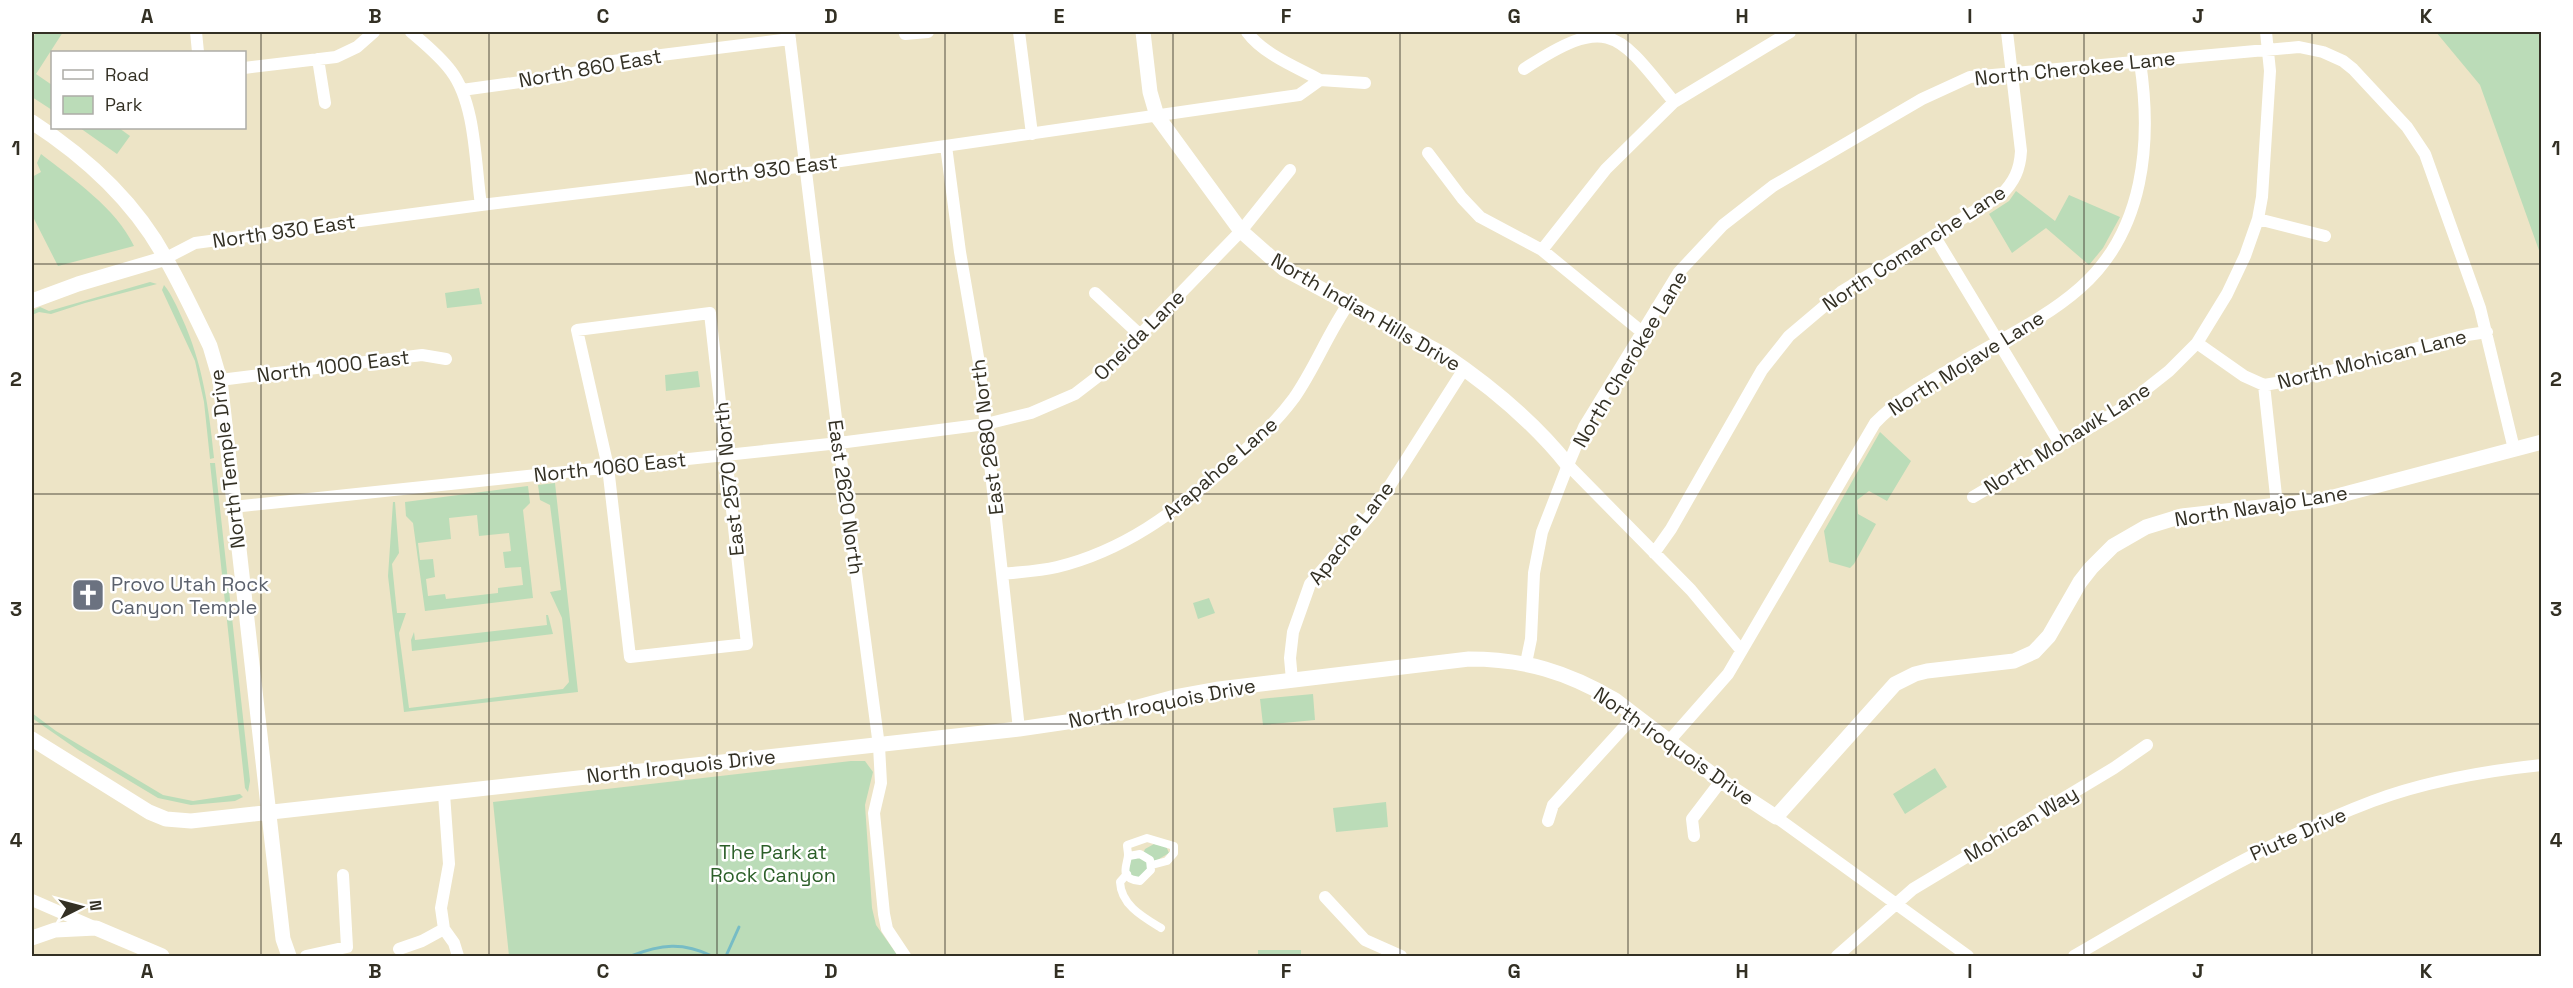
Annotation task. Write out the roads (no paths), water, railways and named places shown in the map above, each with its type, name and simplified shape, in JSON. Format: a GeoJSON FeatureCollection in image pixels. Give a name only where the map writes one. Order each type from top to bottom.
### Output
{"type":"FeatureCollection","features":[{"type":"Feature","properties":{"kind":"street"},"geometry":{"type":"LineString","coordinates":[[196,32],[198,51]]}},
{"type":"Feature","properties":{"kind":"street"},"geometry":{"type":"LineString","coordinates":[[246,68],[336,57],[357,47],[374,32]]}},
{"type":"Feature","properties":{"kind":"street"},"geometry":{"type":"LineString","coordinates":[[411,32],[440,58],[462,90],[469,114],[481,205]]}},
{"type":"Feature","properties":{"kind":"street"},"geometry":{"type":"LineString","coordinates":[[905,33],[928,32]]}},
{"type":"Feature","properties":{"kind":"street"},"geometry":{"type":"LineString","coordinates":[[1019,32],[1032,134]]}},
{"type":"Feature","properties":{"kind":"street"},"geometry":{"type":"LineString","coordinates":[[1143,32],[1150,92],[1156,116]]}},
{"type":"Feature","properties":{"kind":"street"},"geometry":{"type":"LineString","coordinates":[[1247,32],[1254,40],[1277,56],[1320,80],[1365,84]]}},
{"type":"Feature","properties":{"kind":"street"},"geometry":{"type":"LineString","coordinates":[[1542,250],[1606,169],[1674,102],[1790,32]]}},
{"type":"Feature","properties":{"kind":"street","name":"North Comanche Lane"},"geometry":{"type":"LineString","coordinates":[[1653,553],[1671,529],[1762,370],[1789,336],[1841,292],[2001,195],[2014,180],[2021,151],[2007,32]]}},
{"type":"Feature","properties":{"kind":"street"},"geometry":{"type":"LineString","coordinates":[[2266,32],[2268,49]]}},
{"type":"Feature","properties":{"kind":"street","name":"North 860 East"},"geometry":{"type":"LineString","coordinates":[[462,90],[564,76],[613,61],[790,35]]}},
{"type":"Feature","properties":{"kind":"street","name":"East 2620 North"},"geometry":{"type":"LineString","coordinates":[[790,35],[839,443],[879,746],[881,783],[874,813],[884,914],[887,929],[904,957]]}},
{"type":"Feature","properties":{"kind":"street"},"geometry":{"type":"LineString","coordinates":[[1524,69],[1577,40],[1602,36],[1623,44],[1636,54],[1674,102]]}},
{"type":"Feature","properties":{"kind":"street","name":"North Cherokee Lane"},"geometry":{"type":"LineString","coordinates":[[1526,663],[1531,639],[1534,573],[1542,532],[1568,465],[1584,427],[1679,272],[1740,211],[1773,186],[1922,99],[1970,77],[2268,49],[2312,49],[2343,61],[2407,127],[2430,164],[2487,332],[2514,449]]}},
{"type":"Feature","properties":{"kind":"street","name":"North Mohawk Lane"},"geometry":{"type":"LineString","coordinates":[[1973,497],[2121,409],[2144,392],[2197,343],[2232,285],[2258,219],[2262,197],[2270,71],[2268,49]]}},
{"type":"Feature","properties":{"kind":"street"},"geometry":{"type":"LineString","coordinates":[[318,59],[325,103]]}},
{"type":"Feature","properties":{"kind":"street","name":"North Mojave Lane"},"geometry":{"type":"LineString","coordinates":[[1669,741],[1728,674],[1875,423],[1903,398],[2020,329],[2079,289],[2109,256],[2124,232],[2138,195],[2144,160],[2143,84],[2139,62]]}},
{"type":"Feature","properties":{"kind":"street","name":"North 930 East"},"geometry":{"type":"LineString","coordinates":[[166,258],[195,243],[481,205],[806,166],[1299,95],[1320,80]]}},
{"type":"Feature","properties":{"kind":"street","name":"North Indian Hills Drive"},"geometry":{"type":"LineString","coordinates":[[1156,116],[1241,231],[1284,269],[1443,354],[1491,388],[1536,429],[1568,465],[1691,590],[1741,650]]}},
{"type":"Feature","properties":{"kind":"street","name":"North Temple Drive"},"geometry":{"type":"LineString","coordinates":[[32,122],[109,183],[142,221],[166,258],[210,346],[220,380],[268,814],[283,939],[289,957]]}},
{"type":"Feature","properties":{"kind":"street","name":"East 2680 North"},"geometry":{"type":"LineString","coordinates":[[946,146],[960,252],[980,363],[1019,729]]}},
{"type":"Feature","properties":{"kind":"street"},"geometry":{"type":"LineString","coordinates":[[1428,153],[1456,191],[1480,217],[1542,250],[1642,332]]}},
{"type":"Feature","properties":{"kind":"street","name":"Oneida Lane"},"geometry":{"type":"LineString","coordinates":[[986,424],[1031,413],[1075,394],[1105,371],[1241,231],[1290,170]]}},
{"type":"Feature","properties":{"kind":"street"},"geometry":{"type":"LineString","coordinates":[[2258,219],[2325,236]]}},
{"type":"Feature","properties":{"kind":"street"},"geometry":{"type":"LineString","coordinates":[[1935,237],[2060,444]]}},
{"type":"Feature","properties":{"kind":"street"},"geometry":{"type":"LineString","coordinates":[[32,301],[78,284],[166,258]]}},
{"type":"Feature","properties":{"kind":"street"},"geometry":{"type":"LineString","coordinates":[[1095,293],[1139,334]]}},
{"type":"Feature","properties":{"kind":"street","name":"Arapahoe Lane"},"geometry":{"type":"LineString","coordinates":[[1003,574],[1055,567],[1099,554],[1148,529],[1174,512],[1258,439],[1279,416],[1305,380],[1349,303]]}},
{"type":"Feature","properties":{"kind":"street","name":"East 2570 North"},"geometry":{"type":"LineString","coordinates":[[710,313],[747,644],[630,657],[608,468],[577,330],[710,313]]}},
{"type":"Feature","properties":{"kind":"street","name":"North Mohican Lane"},"geometry":{"type":"LineString","coordinates":[[2197,343],[2244,376],[2264,385],[2300,379],[2467,335],[2487,332]]}},
{"type":"Feature","properties":{"kind":"street","name":"North 1000 East"},"geometry":{"type":"LineString","coordinates":[[220,380],[422,355],[446,359]]}},
{"type":"Feature","properties":{"kind":"street","name":"Apache Lane"},"geometry":{"type":"LineString","coordinates":[[1292,680],[1290,658],[1293,633],[1310,584],[1373,512],[1464,369]]}},
{"type":"Feature","properties":{"kind":"street"},"geometry":{"type":"LineString","coordinates":[[2264,385],[2277,505]]}},
{"type":"Feature","properties":{"kind":"street","name":"North 1060 East"},"geometry":{"type":"LineString","coordinates":[[233,507],[839,443],[986,424]]}},
{"type":"Feature","properties":{"kind":"street","name":"North Navajo Lane"},"geometry":{"type":"LineString","coordinates":[[1776,817],[1895,684],[1927,671],[2014,661],[2034,652],[2049,636],[2080,582],[2091,568],[2102,556],[2128,536],[2145,527],[2181,516],[2322,500],[2541,442]]}},
{"type":"Feature","properties":{"kind":"street","name":"North Iroquois Drive"},"geometry":{"type":"LineString","coordinates":[[32,739],[148,812],[166,819],[191,821],[1019,729],[1101,717],[1219,688],[1469,659],[1504,659],[1526,663],[1564,675],[1599,690],[1721,781],[1776,817],[1968,957]]}},
{"type":"Feature","properties":{"kind":"street"},"geometry":{"type":"LineString","coordinates":[[1548,821],[1554,805],[1635,715]]}},
{"type":"Feature","properties":{"kind":"street","name":"Mohican Way"},"geometry":{"type":"LineString","coordinates":[[1837,957],[1913,889],[2114,768],[2147,745]]}},
{"type":"Feature","properties":{"kind":"street","name":"Piute Drive"},"geometry":{"type":"LineString","coordinates":[[2074,957],[2241,859],[2372,801],[2442,780],[2541,765]]}},
{"type":"Feature","properties":{"kind":"street"},"geometry":{"type":"LineString","coordinates":[[1694,836],[1692,819],[1721,781]]}},
{"type":"Feature","properties":{"kind":"street"},"geometry":{"type":"LineString","coordinates":[[444,794],[449,864],[441,908],[444,929],[454,943],[458,957]]}},
{"type":"Feature","properties":{"kind":"street"},"geometry":{"type":"LineString","coordinates":[[1140,838],[1147,838],[1174,846],[1171,858],[1152,865],[1148,876],[1140,881],[1131,878],[1127,874],[1125,864],[1129,856],[1127,845],[1140,838]]}},
{"type":"Feature","properties":{"kind":"street"},"geometry":{"type":"LineString","coordinates":[[1129,856],[1140,854],[1147,857],[1152,865]]}},
{"type":"Feature","properties":{"kind":"street"},"geometry":{"type":"LineString","coordinates":[[1127,874],[1120,882],[1125,899],[1139,914],[1161,928]]}},
{"type":"Feature","properties":{"kind":"street"},"geometry":{"type":"LineString","coordinates":[[306,957],[347,946],[343,875]]}},
{"type":"Feature","properties":{"kind":"street"},"geometry":{"type":"LineString","coordinates":[[1325,897],[1365,940],[1401,957]]}},
{"type":"Feature","properties":{"kind":"street"},"geometry":{"type":"LineString","coordinates":[[32,900],[162,957]]}},
{"type":"Feature","properties":{"kind":"street"},"geometry":{"type":"LineString","coordinates":[[32,938],[55,930],[96,928]]}},
{"type":"Feature","properties":{"kind":"street"},"geometry":{"type":"LineString","coordinates":[[399,949],[422,941],[444,929]]}},
{"type":"Feature","properties":{"kind":"waterway"},"geometry":{"type":"LineString","coordinates":[[726,956],[739,927]]}},
{"type":"Feature","properties":{"kind":"waterway"},"geometry":{"type":"LineString","coordinates":[[631,956],[652,949],[672,946],[691,948],[712,956]]}},
{"type":"Feature","properties":{"kind":"place","name":"Provo Utah Rock Canyon Temple"},"geometry":{"type":"Point","coordinates":[88,595]}},
{"type":"Feature","properties":{"kind":"park label","name":"The Park at Rock Canyon"},"geometry":{"type":"Point","coordinates":[773,864]}}]}
